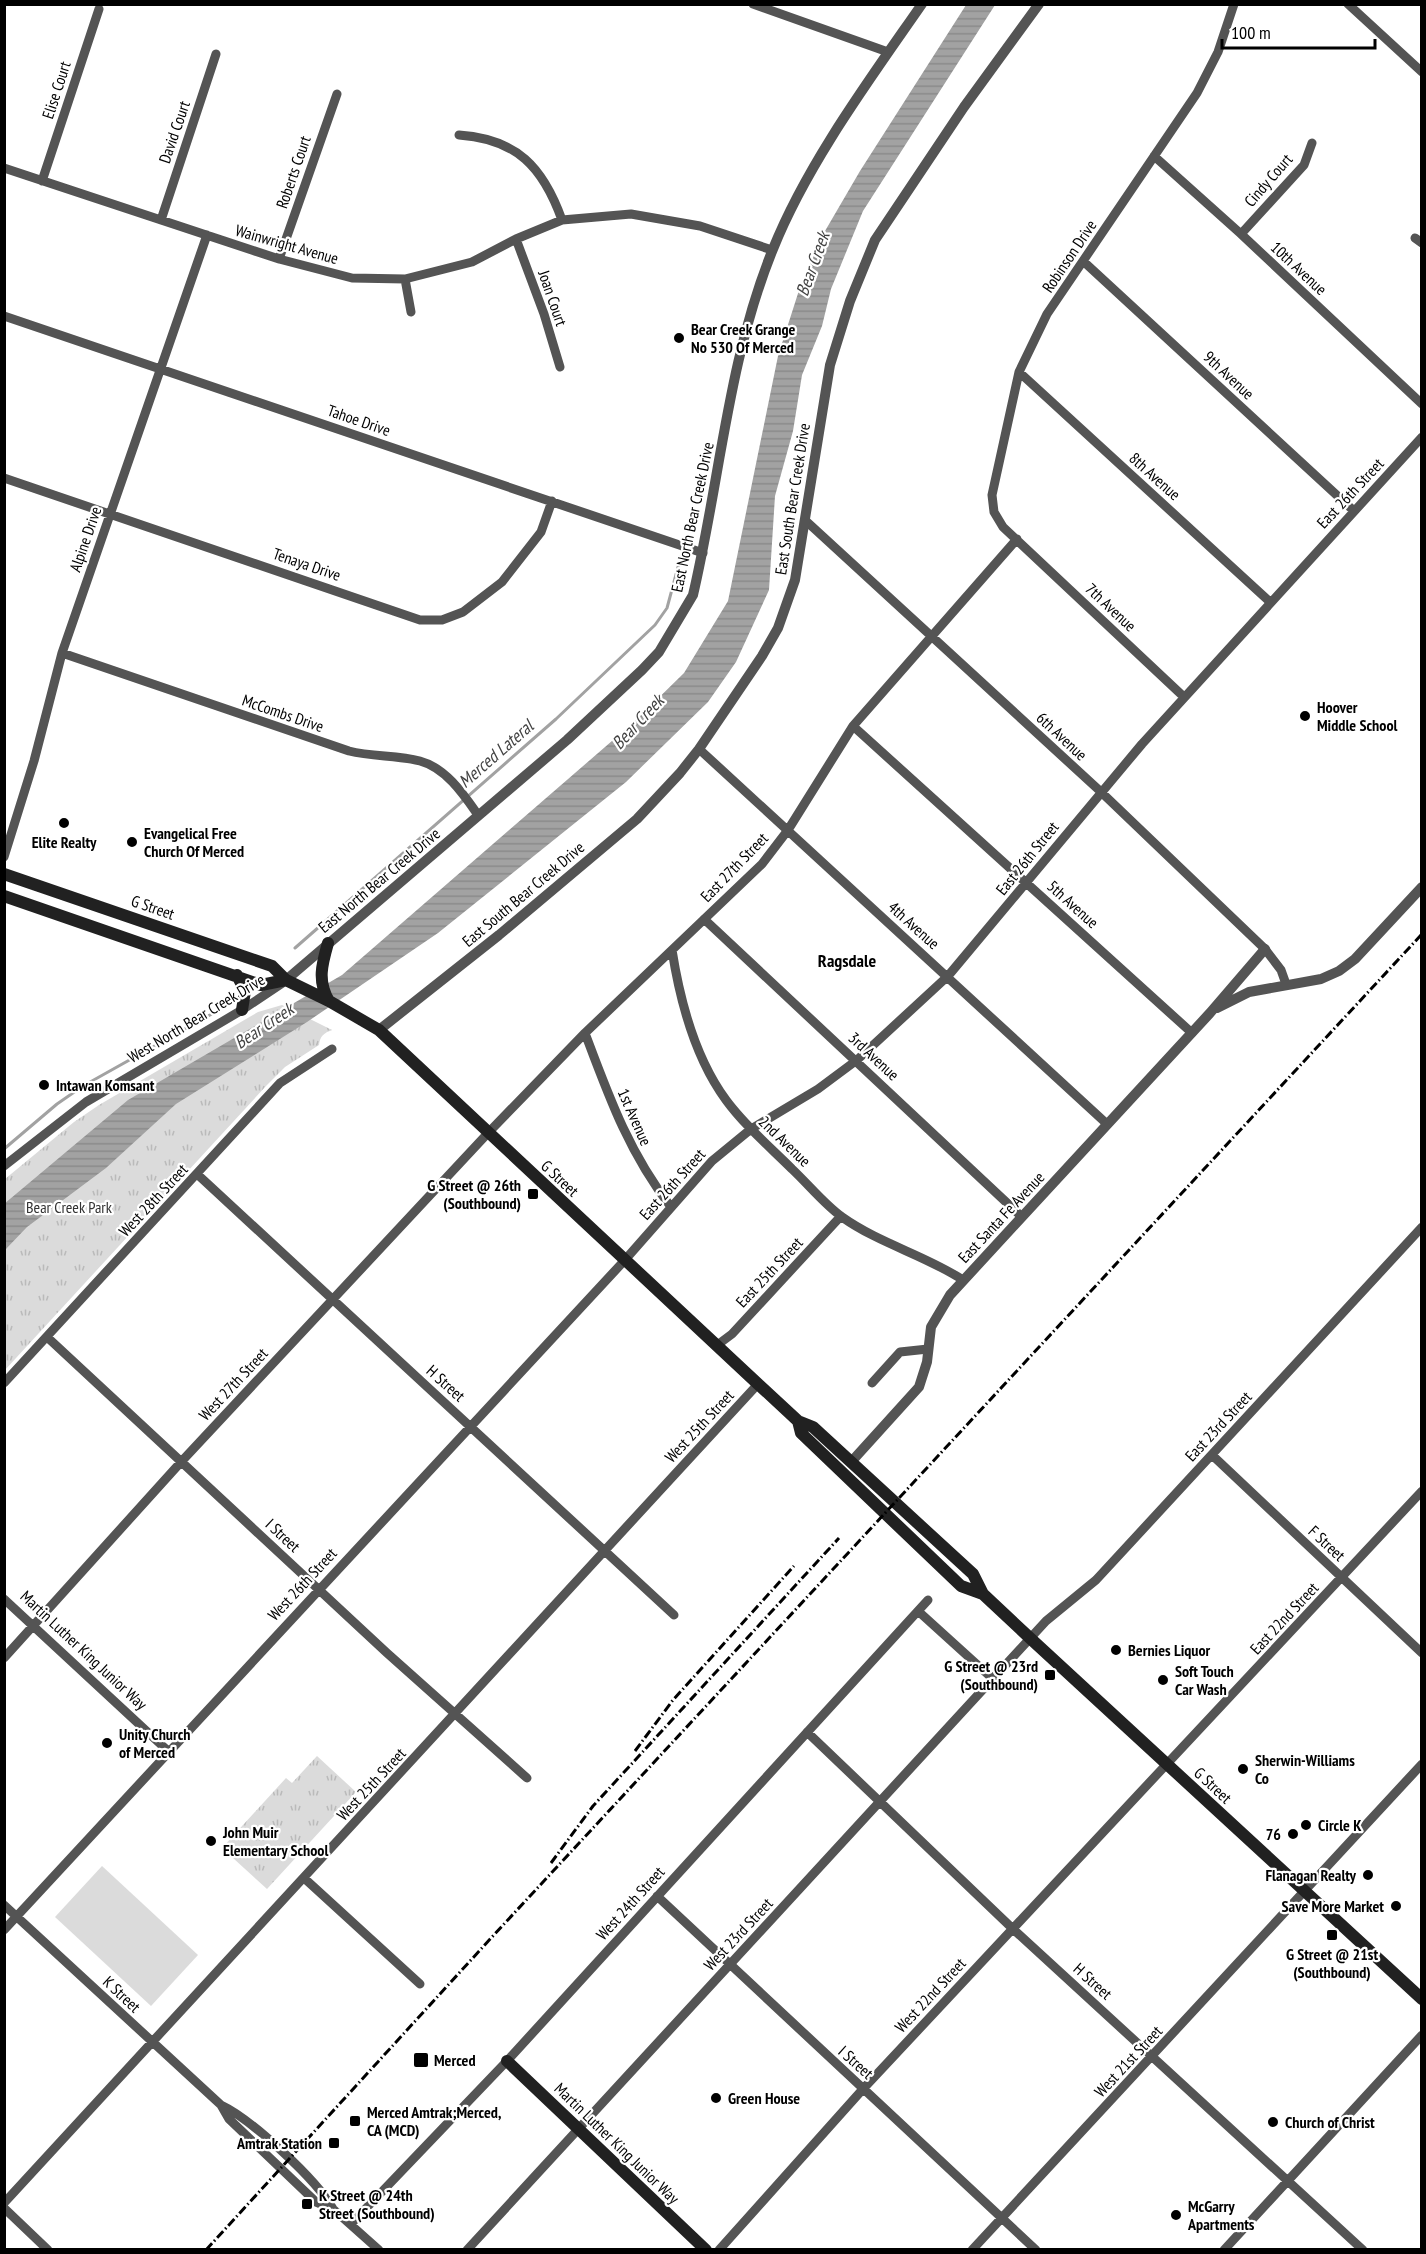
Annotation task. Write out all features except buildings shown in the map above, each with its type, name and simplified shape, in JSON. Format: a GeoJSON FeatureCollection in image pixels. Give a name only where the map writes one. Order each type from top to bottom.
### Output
{"type":"FeatureCollection","features":[{"type":"Feature","properties":{"kind":"main road","name":"G Street"},"geometry":{"type":"LineString","coordinates":[[4,874],[272,966],[286,980],[330,1000],[379,1030],[798,1421],[813,1427],[852,1461],[973,1574],[983,1594],[1030,1639],[1422,1999]]}},
{"type":"Feature","properties":{"kind":"main road","name":"G Street"},"geometry":{"type":"LineString","coordinates":[[4,896],[261,985],[286,980]]}},
{"type":"Feature","properties":{"kind":"main road"},"geometry":{"type":"LineString","coordinates":[[328,943],[321,971],[324,992],[330,1000]]}},
{"type":"Feature","properties":{"kind":"main road"},"geometry":{"type":"LineString","coordinates":[[237,975],[245,991],[242,1010]]}},
{"type":"Feature","properties":{"kind":"main road","name":"G Street"},"geometry":{"type":"LineString","coordinates":[[798,1421],[801,1433],[961,1586],[983,1594]]}},
{"type":"Feature","properties":{"kind":"main road","name":"Martin Luther King Junior Way"},"geometry":{"type":"LineString","coordinates":[[507,2061],[706,2250]]}},
{"type":"Feature","properties":{"kind":"street"},"geometry":{"type":"LineString","coordinates":[[753,4],[888,52]]}},
{"type":"Feature","properties":{"kind":"street","name":"East North Bear Creek Drive"},"geometry":{"type":"LineString","coordinates":[[286,980],[475,810],[567,740],[659,652],[693,595],[703,553],[732,392],[772,250],[806,180],[888,52],[922,4]]}},
{"type":"Feature","properties":{"kind":"street","name":"East South Bear Creek Drive"},"geometry":{"type":"LineString","coordinates":[[379,1030],[499,935],[637,819],[699,748],[778,628],[798,569],[830,364],[850,301],[875,240],[964,107],[1039,4]]}},
{"type":"Feature","properties":{"kind":"street","name":"Robinson Drive"},"geometry":{"type":"LineString","coordinates":[[1017,538],[999,519],[992,495],[1019,372],[1047,314],[1197,93],[1218,52],[1234,4]]}},
{"type":"Feature","properties":{"kind":"street"},"geometry":{"type":"LineString","coordinates":[[1348,4],[1422,72]]}},
{"type":"Feature","properties":{"kind":"street","name":"Elise Court"},"geometry":{"type":"LineString","coordinates":[[42,181],[99,9]]}},
{"type":"Feature","properties":{"kind":"street","name":"David Court"},"geometry":{"type":"LineString","coordinates":[[161,220],[216,54]]}},
{"type":"Feature","properties":{"kind":"street","name":"Roberts Court"},"geometry":{"type":"LineString","coordinates":[[279,259],[337,94]]}},
{"type":"Feature","properties":{"kind":"street"},"geometry":{"type":"LineString","coordinates":[[459,135],[484,137],[504,144],[530,163],[552,192],[562,220]]}},
{"type":"Feature","properties":{"kind":"street","name":"Cindy Court"},"geometry":{"type":"LineString","coordinates":[[1241,234],[1304,165],[1312,143]]}},
{"type":"Feature","properties":{"kind":"street","name":"10th Avenue"},"geometry":{"type":"LineString","coordinates":[[1154,156],[1241,234],[1422,404]]}},
{"type":"Feature","properties":{"kind":"street","name":"Wainwright Avenue"},"geometry":{"type":"LineString","coordinates":[[4,168],[279,259],[352,278],[405,279],[472,262],[516,239],[562,220],[631,214],[700,225],[772,250]]}},
{"type":"Feature","properties":{"kind":"street","name":"Alpine Drive"},"geometry":{"type":"LineString","coordinates":[[4,856],[34,761],[62,653],[207,235]]}},
{"type":"Feature","properties":{"kind":"street","name":"Joan Court"},"geometry":{"type":"LineString","coordinates":[[516,239],[544,314],[560,367]]}},
{"type":"Feature","properties":{"kind":"street","name":"9th Avenue"},"geometry":{"type":"LineString","coordinates":[[1083,261],[1354,511]]}},
{"type":"Feature","properties":{"kind":"street"},"geometry":{"type":"LineString","coordinates":[[405,279],[411,312]]}},
{"type":"Feature","properties":{"kind":"street","name":"Tahoe Drive"},"geometry":{"type":"LineString","coordinates":[[4,316],[703,553]]}},
{"type":"Feature","properties":{"kind":"street","name":"8th Avenue"},"geometry":{"type":"LineString","coordinates":[[1019,372],[1270,602]]}},
{"type":"Feature","properties":{"kind":"street","name":"East 26th Street"},"geometry":{"type":"LineString","coordinates":[[624,1260],[712,1161],[751,1129],[818,1089],[857,1060],[948,976],[1101,791],[1422,437]]}},
{"type":"Feature","properties":{"kind":"street","name":"Tenaya Drive"},"geometry":{"type":"LineString","coordinates":[[4,478],[420,620],[442,620],[463,612],[514,569],[541,532],[552,501]]}},
{"type":"Feature","properties":{"kind":"street","name":"6th Avenue"},"geometry":{"type":"LineString","coordinates":[[806,520],[1101,791],[1265,949],[1281,970],[1286,984]]}},
{"type":"Feature","properties":{"kind":"street","name":"East 27th Street"},"geometry":{"type":"LineString","coordinates":[[488,1133],[585,1033],[762,864],[788,830],[853,726],[1017,538]]}},
{"type":"Feature","properties":{"kind":"street","name":"7th Avenue"},"geometry":{"type":"LineString","coordinates":[[1017,538],[1184,697]]}},
{"type":"Feature","properties":{"kind":"street","name":"McCombs Drive"},"geometry":{"type":"LineString","coordinates":[[62,653],[349,751],[371,757],[422,761],[449,778],[475,810]]}},
{"type":"Feature","properties":{"kind":"street","name":"5th Avenue"},"geometry":{"type":"LineString","coordinates":[[853,726],[1192,1033]]}},
{"type":"Feature","properties":{"kind":"street","name":"4th Avenue"},"geometry":{"type":"LineString","coordinates":[[699,748],[1107,1124]]}},
{"type":"Feature","properties":{"kind":"street","name":"East Santa Fe Avenue"},"geometry":{"type":"LineString","coordinates":[[1210,1013],[1238,996],[1286,984],[1321,979],[1356,959],[1422,887]]}},
{"type":"Feature","properties":{"kind":"street","name":"3rd Avenue"},"geometry":{"type":"LineString","coordinates":[[704,919],[1022,1217]]}},
{"type":"Feature","properties":{"kind":"street","name":"East Santa Fe Avenue"},"geometry":{"type":"LineString","coordinates":[[852,1461],[916,1391],[925,1372],[929,1333],[938,1312],[963,1280],[1192,1033],[1265,949]]}},
{"type":"Feature","properties":{"kind":"street","name":"2nd Avenue"},"geometry":{"type":"LineString","coordinates":[[672,950],[677,980],[694,1035],[725,1099],[751,1129],[841,1216],[882,1241],[940,1265],[963,1280]]}},
{"type":"Feature","properties":{"kind":"street","name":"West North Bear Creek Drive"},"geometry":{"type":"LineString","coordinates":[[4,1166],[86,1102],[242,1010],[286,980]]}},
{"type":"Feature","properties":{"kind":"street","name":"1st Avenue"},"geometry":{"type":"LineString","coordinates":[[585,1033],[630,1147],[671,1207]]}},
{"type":"Feature","properties":{"kind":"street","name":"West 28th Street"},"geometry":{"type":"LineString","coordinates":[[4,1383],[289,1074],[332,1048]]}},
{"type":"Feature","properties":{"kind":"street","name":"West 27th Street"},"geometry":{"type":"LineString","coordinates":[[4,1658],[181,1462],[488,1133]]}},
{"type":"Feature","properties":{"kind":"street","name":"H Street"},"geometry":{"type":"LineString","coordinates":[[197,1174],[674,1615]]}},
{"type":"Feature","properties":{"kind":"street","name":"East 25th Street"},"geometry":{"type":"LineString","coordinates":[[716,1346],[732,1334],[841,1216]]}},
{"type":"Feature","properties":{"kind":"street","name":"East 23rd Street"},"geometry":{"type":"LineString","coordinates":[[1030,1639],[1056,1612],[1096,1580],[1422,1227]]}},
{"type":"Feature","properties":{"kind":"street","name":"West 26th Street"},"geometry":{"type":"LineString","coordinates":[[4,1930],[624,1260]]}},
{"type":"Feature","properties":{"kind":"street","name":"I Street"},"geometry":{"type":"LineString","coordinates":[[47,1337],[318,1589],[527,1778]]}},
{"type":"Feature","properties":{"kind":"street"},"geometry":{"type":"LineString","coordinates":[[872,1383],[900,1352],[928,1349]]}},
{"type":"Feature","properties":{"kind":"street","name":"West 25th Street"},"geometry":{"type":"LineString","coordinates":[[4,2203],[758,1384]]}},
{"type":"Feature","properties":{"kind":"street","name":"F Street"},"geometry":{"type":"LineString","coordinates":[[1212,1455],[1422,1653]]}},
{"type":"Feature","properties":{"kind":"street","name":"East 22nd Street"},"geometry":{"type":"LineString","coordinates":[[1167,1764],[1422,1491]]}},
{"type":"Feature","properties":{"kind":"street","name":"Martin Luther King Junior Way"},"geometry":{"type":"LineString","coordinates":[[4,1599],[168,1751]]}},
{"type":"Feature","properties":{"kind":"street","name":"West 24th Street"},"geometry":{"type":"LineString","coordinates":[[351,2224],[507,2061],[928,1600]]}},
{"type":"Feature","properties":{"kind":"street"},"geometry":{"type":"LineString","coordinates":[[918,1611],[993,1679]]}},
{"type":"Feature","properties":{"kind":"street","name":"West 23rd Street"},"geometry":{"type":"LineString","coordinates":[[467,2250],[1030,1639]]}},
{"type":"Feature","properties":{"kind":"street","name":"H Street"},"geometry":{"type":"LineString","coordinates":[[807,1732],[1012,1929],[1363,2250]]}},
{"type":"Feature","properties":{"kind":"street","name":"West 22nd Street"},"geometry":{"type":"LineString","coordinates":[[719,2250],[863,2089],[1167,1764]]}},
{"type":"Feature","properties":{"kind":"street","name":"West 21st Street"},"geometry":{"type":"LineString","coordinates":[[972,2250],[1422,1764]]}},
{"type":"Feature","properties":{"kind":"street"},"geometry":{"type":"LineString","coordinates":[[304,1878],[420,1984]]}},
{"type":"Feature","properties":{"kind":"street","name":"I Street"},"geometry":{"type":"LineString","coordinates":[[657,1896],[1036,2250]]}},
{"type":"Feature","properties":{"kind":"street","name":"K Street"},"geometry":{"type":"LineString","coordinates":[[4,1905],[221,2104],[229,2119],[316,2202],[333,2209],[379,2250]]}},
{"type":"Feature","properties":{"kind":"street"},"geometry":{"type":"LineString","coordinates":[[1224,2250],[1422,2035]]}},
{"type":"Feature","properties":{"kind":"street"},"geometry":{"type":"LineString","coordinates":[[4,2208],[48,2250]]}},
{"type":"Feature","properties":{"kind":"green space","name":"Bear Creek Park"},"geometry":{"type":"Polygon","coordinates":[[[282,1005],[332,1030],[323,1035],[319,1045],[285,1067],[266,1086],[5,1370],[5,1179],[74,1122],[99,1105],[258,1012],[282,1005]]]}},
{"type":"Feature","properties":{"kind":"green space"},"geometry":{"type":"Polygon","coordinates":[[[317,1756],[356,1792],[267,1889],[222,1848],[286,1778],[292,1783],[317,1756]]]}},
{"type":"Feature","properties":{"kind":"green space"},"geometry":{"type":"Polygon","coordinates":[[[102,1866],[198,1955],[151,2006],[55,1917],[102,1866]]]}},
{"type":"Feature","properties":{"kind":"water","name":"Bear Creek"},"geometry":{"type":"Polygon","coordinates":[[[966,5],[995,5],[863,211],[831,289],[822,326],[802,375],[793,431],[775,496],[769,590],[736,662],[708,702],[626,782],[438,933],[307,1022],[176,1104],[106,1168],[27,1227],[5,1250],[4,1204],[128,1100],[342,975],[635,721],[684,673],[728,601],[778,356],[801,284],[825,231],[860,171],[966,5]]]}},
{"type":"Feature","properties":{"kind":"waterway","name":"Merced Lateral"},"geometry":{"type":"LineString","coordinates":[[295,948],[556,719],[655,625],[667,608],[681,556]]}},
{"type":"Feature","properties":{"kind":"waterway","name":"Merced Lateral"},"geometry":{"type":"LineString","coordinates":[[4,1149],[57,1104],[83,1086],[217,1011]]}},
{"type":"Feature","properties":{"kind":"railway"},"geometry":{"type":"LineString","coordinates":[[206,2250],[492,1937],[1422,934]]}},
{"type":"Feature","properties":{"kind":"railway"},"geometry":{"type":"LineString","coordinates":[[551,1863],[593,1806],[839,1538]]}},
{"type":"Feature","properties":{"kind":"railway"},"geometry":{"type":"LineString","coordinates":[[635,1751],[673,1700],[794,1566]]}},
{"type":"Feature","properties":{"kind":"place","name":"Bear Creek Grange No 530 Of Merced"},"geometry":{"type":"Point","coordinates":[679,338]}},
{"type":"Feature","properties":{"kind":"place","name":"Hoover Middle School"},"geometry":{"type":"Point","coordinates":[1305,716]}},
{"type":"Feature","properties":{"kind":"place","name":"Elite Realty"},"geometry":{"type":"Point","coordinates":[64,823]}},
{"type":"Feature","properties":{"kind":"place","name":"Evangelical Free Church Of Merced"},"geometry":{"type":"Point","coordinates":[132,842]}},
{"type":"Feature","properties":{"kind":"place","name":"Intawan Komsant"},"geometry":{"type":"Point","coordinates":[44,1085]}},
{"type":"Feature","properties":{"kind":"place","name":"G Street @ 26th (Southbound)"},"geometry":{"type":"Point","coordinates":[533,1194]}},
{"type":"Feature","properties":{"kind":"place","name":"Bernies Liquor"},"geometry":{"type":"Point","coordinates":[1116,1650]}},
{"type":"Feature","properties":{"kind":"place","name":"G Street @ 23rd (Southbound)"},"geometry":{"type":"Point","coordinates":[1050,1675]}},
{"type":"Feature","properties":{"kind":"place","name":"Soft Touch Car Wash"},"geometry":{"type":"Point","coordinates":[1163,1680]}},
{"type":"Feature","properties":{"kind":"place","name":"Unity Church of Merced"},"geometry":{"type":"Point","coordinates":[107,1743]}},
{"type":"Feature","properties":{"kind":"place","name":"Sherwin-Williams Co"},"geometry":{"type":"Point","coordinates":[1243,1769]}},
{"type":"Feature","properties":{"kind":"place","name":"Circle K"},"geometry":{"type":"Point","coordinates":[1306,1825]}},
{"type":"Feature","properties":{"kind":"place","name":"76"},"geometry":{"type":"Point","coordinates":[1293,1834]}},
{"type":"Feature","properties":{"kind":"place","name":"John Muir Elementary School"},"geometry":{"type":"Point","coordinates":[211,1841]}},
{"type":"Feature","properties":{"kind":"place","name":"Flanagan Realty"},"geometry":{"type":"Point","coordinates":[1368,1875]}},
{"type":"Feature","properties":{"kind":"place","name":"Save More Market"},"geometry":{"type":"Point","coordinates":[1396,1906]}},
{"type":"Feature","properties":{"kind":"place","name":"G Street @ 21st (Southbound)"},"geometry":{"type":"Point","coordinates":[1332,1935]}},
{"type":"Feature","properties":{"kind":"place","name":"Merced"},"geometry":{"type":"Point","coordinates":[421,2060]}},
{"type":"Feature","properties":{"kind":"place","name":"Green House"},"geometry":{"type":"Point","coordinates":[716,2098]}},
{"type":"Feature","properties":{"kind":"place","name":"Merced Amtrak;Merced, CA (MCD)"},"geometry":{"type":"Point","coordinates":[355,2121]}},
{"type":"Feature","properties":{"kind":"place","name":"Church of Christ"},"geometry":{"type":"Point","coordinates":[1273,2122]}},
{"type":"Feature","properties":{"kind":"place","name":"Amtrak Station"},"geometry":{"type":"Point","coordinates":[334,2143]}},
{"type":"Feature","properties":{"kind":"place","name":"K Street @ 24th Street (Southbound)"},"geometry":{"type":"Point","coordinates":[307,2204]}},
{"type":"Feature","properties":{"kind":"place","name":"McGarry Apartments"},"geometry":{"type":"Point","coordinates":[1176,2215]}},
{"type":"Feature","properties":{"kind":"district","name":"Ragsdale"},"geometry":{"type":"Point","coordinates":[847,961]}}]}
